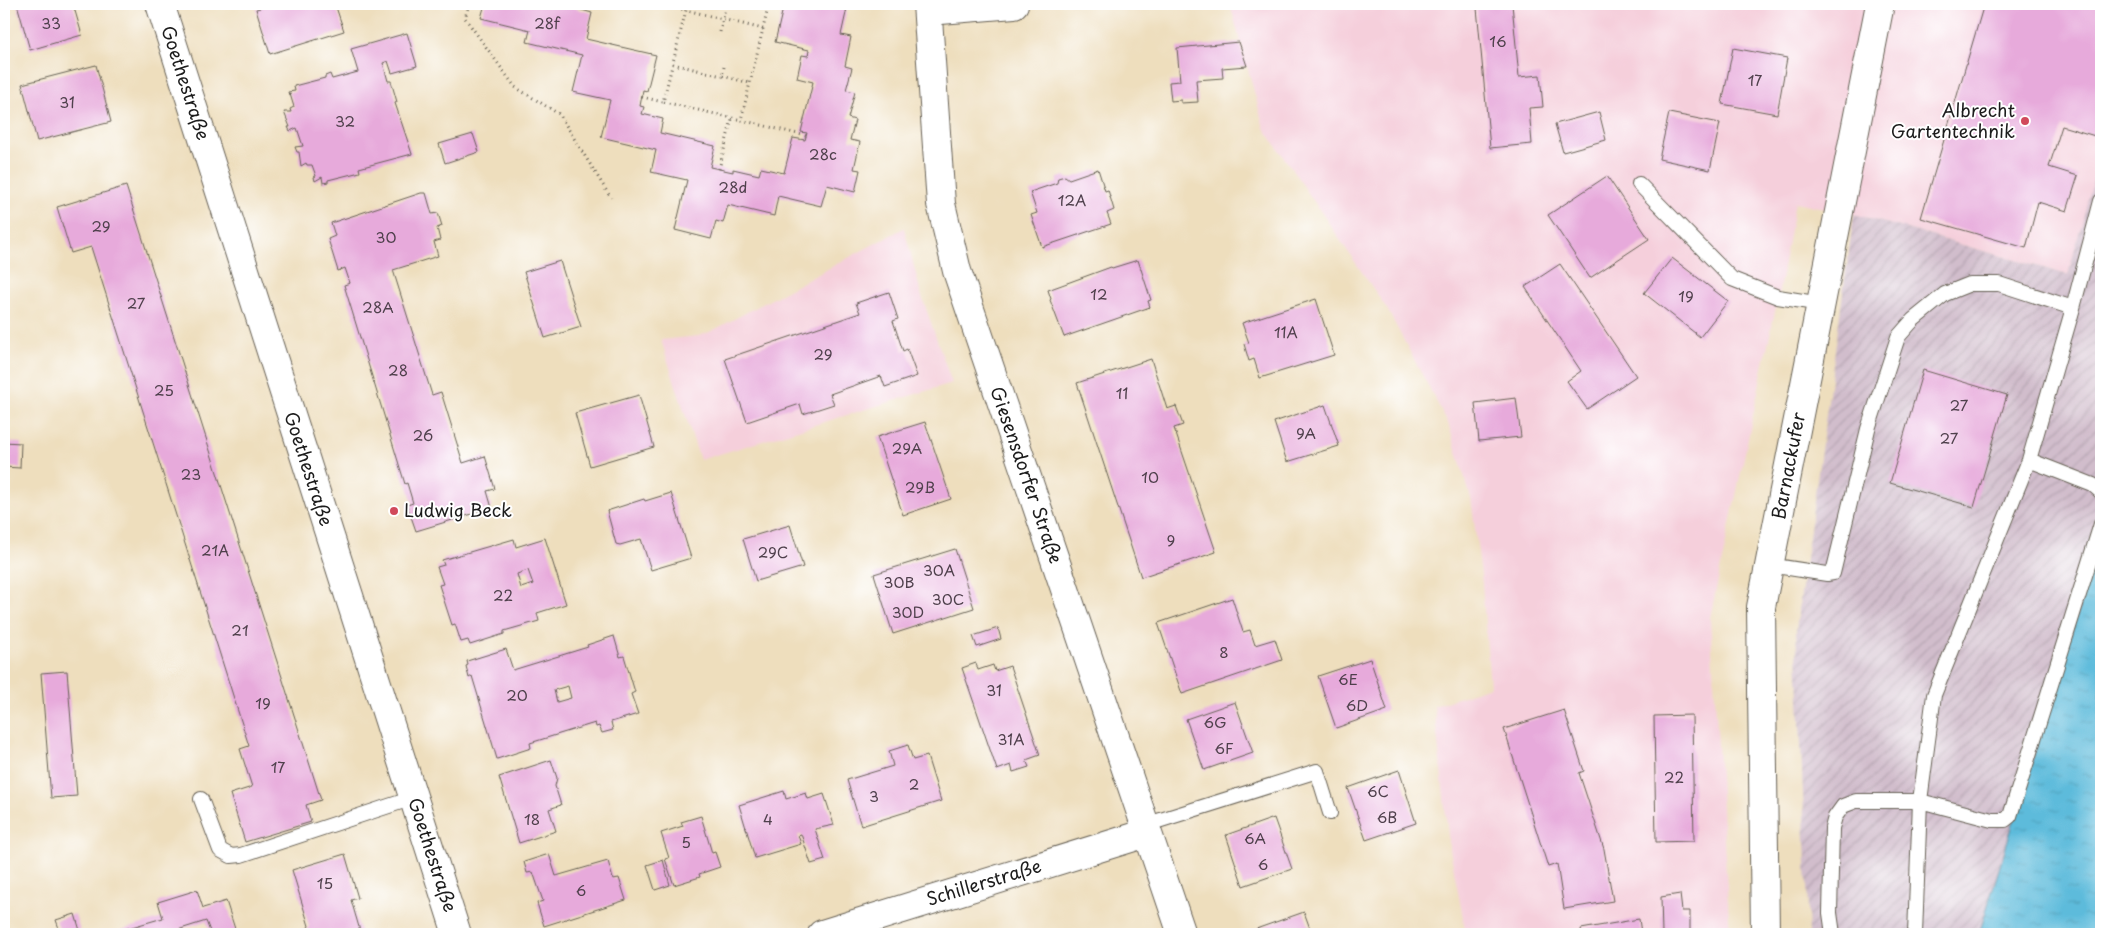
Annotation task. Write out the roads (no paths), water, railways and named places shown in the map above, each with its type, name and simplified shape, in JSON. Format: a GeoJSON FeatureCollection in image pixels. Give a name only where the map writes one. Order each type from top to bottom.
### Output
{"type":"FeatureCollection","features":[{"type":"Feature","properties":{"kind":"street","name":"Goethestraße"},"geometry":{"type":"LineString","coordinates":[[160,4],[457,934]]}},
{"type":"Feature","properties":{"kind":"street"},"geometry":{"type":"LineString","coordinates":[[928,7],[1014,4]]}},
{"type":"Feature","properties":{"kind":"street","name":"Barnackufer"},"geometry":{"type":"LineString","coordinates":[[1765,934],[1761,607],[1880,4]]}},
{"type":"Feature","properties":{"kind":"street","name":"Giesensdorfer Straße"},"geometry":{"type":"LineString","coordinates":[[928,7],[941,204],[957,271],[1182,934]]}},
{"type":"Feature","properties":{"kind":"street","name":"Schillerstraße"},"geometry":{"type":"LineString","coordinates":[[822,934],[1146,829]]}},
{"type":"Feature","properties":{"kind":"lane"},"geometry":{"type":"LineString","coordinates":[[1639,184],[1732,279],[1778,297],[1821,304]]}},
{"type":"Feature","properties":{"kind":"lane"},"geometry":{"type":"LineString","coordinates":[[1915,934],[1920,801],[1934,695],[2029,460],[2073,308],[2101,201]]}},
{"type":"Feature","properties":{"kind":"lane"},"geometry":{"type":"LineString","coordinates":[[1769,566],[1827,574],[1833,573],[1868,429],[1898,337],[1913,320],[1945,294],[1970,284],[1999,284],[2073,308]]}},
{"type":"Feature","properties":{"kind":"lane"},"geometry":{"type":"LineString","coordinates":[[2029,460],[2093,485],[2101,492]]}},
{"type":"Feature","properties":{"kind":"lane"},"geometry":{"type":"LineString","coordinates":[[1833,934],[1830,903],[1832,828],[1835,817],[1843,806],[1856,801],[1920,801],[1992,820],[2005,820],[2010,816],[2101,524]]}},
{"type":"Feature","properties":{"kind":"lane"},"geometry":{"type":"LineString","coordinates":[[1146,829],[1317,771],[1330,813]]}},
{"type":"Feature","properties":{"kind":"lane"},"geometry":{"type":"LineString","coordinates":[[200,799],[220,850],[231,856],[241,855],[414,798]]}},
{"type":"Feature","properties":{"kind":"water"},"geometry":{"type":"Polygon","coordinates":[[[2101,537],[2101,934],[1979,934],[2101,537]]]}},
{"type":"Feature","properties":{"kind":"place","name":"Albrecht Gartentechnik"},"geometry":{"type":"Point","coordinates":[2025,121]}},
{"type":"Feature","properties":{"kind":"place","name":"Ludwig Beck"},"geometry":{"type":"Point","coordinates":[394,511]}}]}
